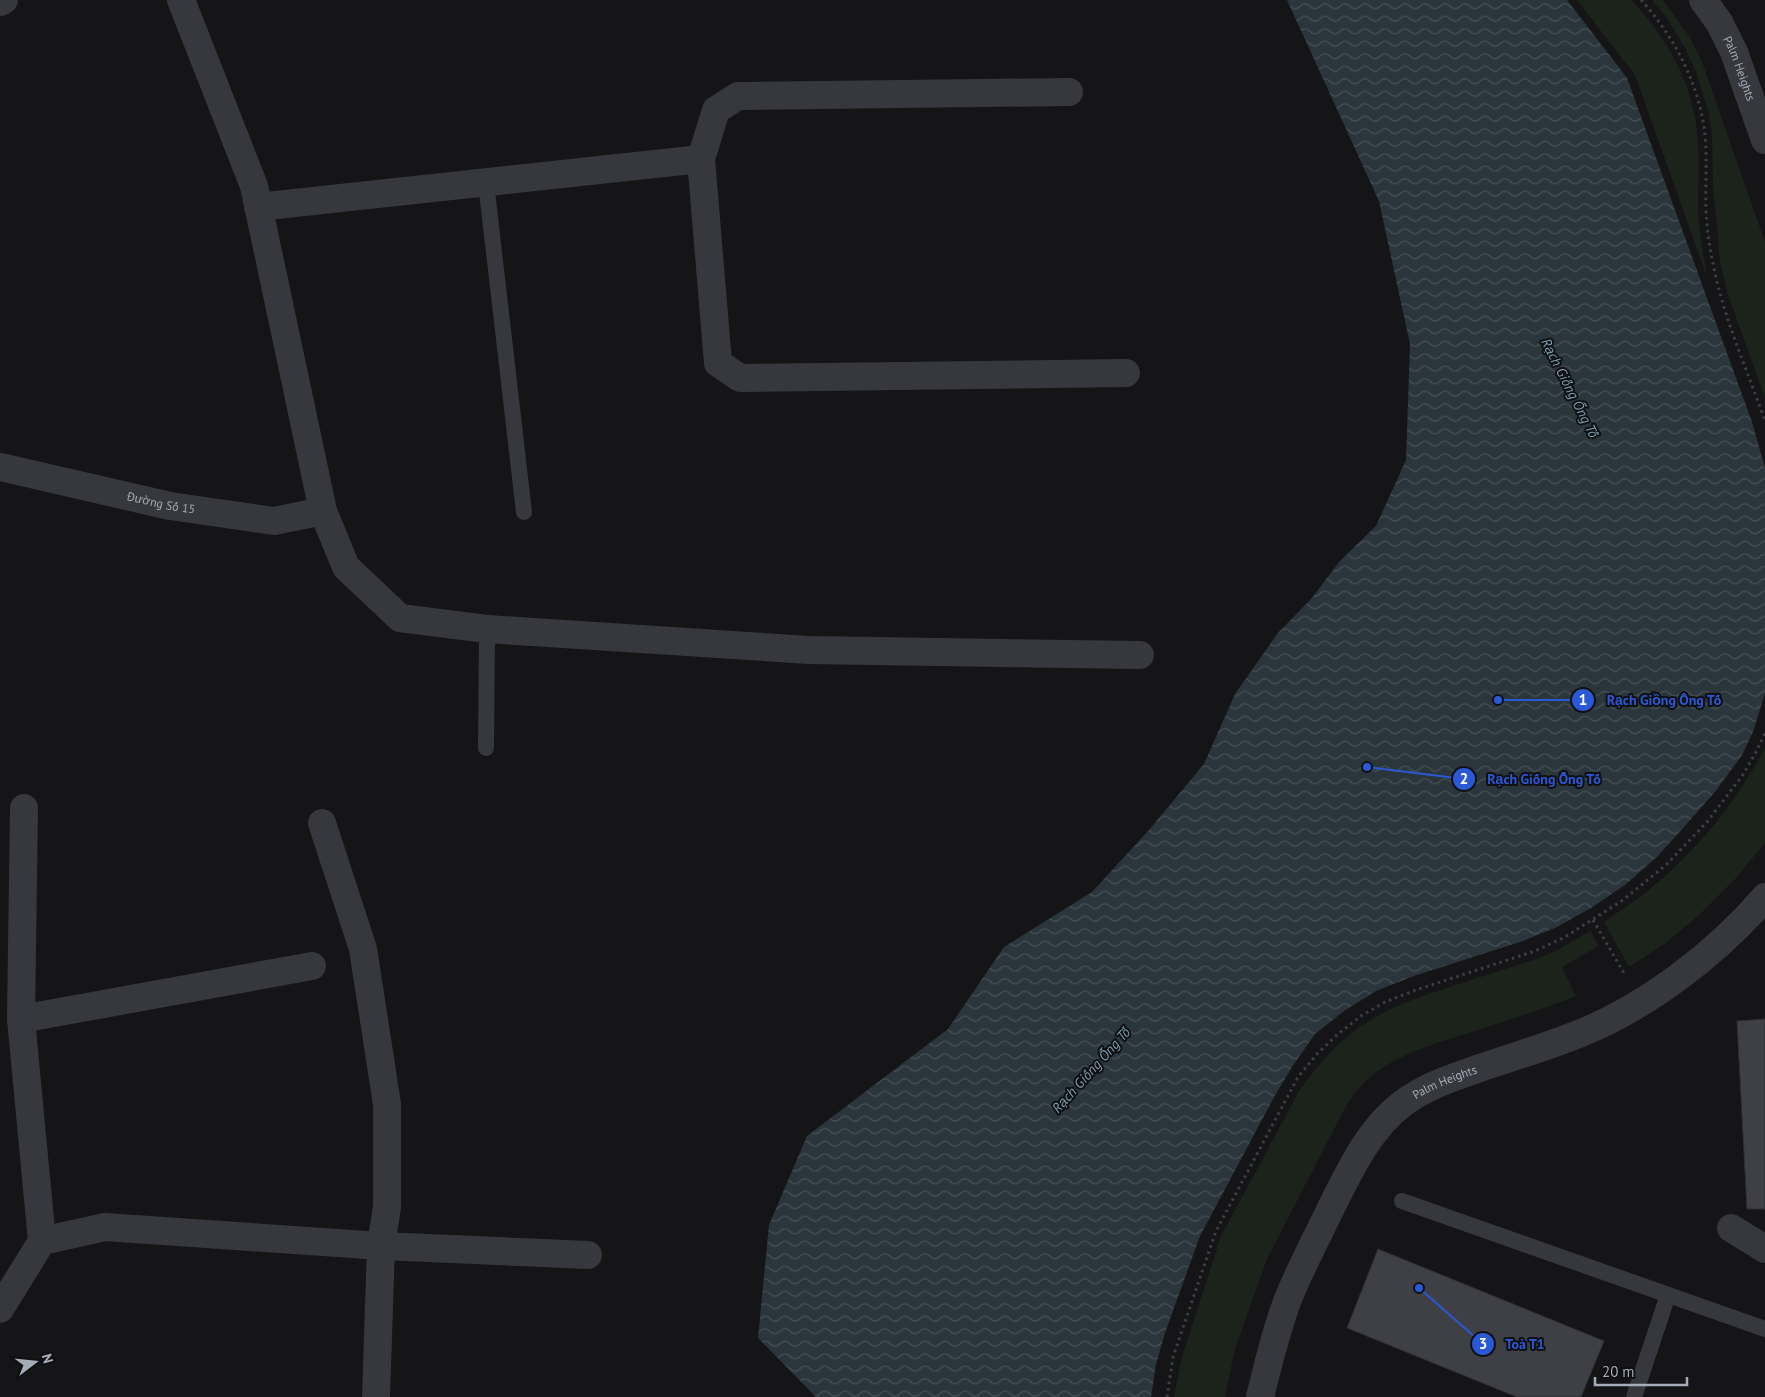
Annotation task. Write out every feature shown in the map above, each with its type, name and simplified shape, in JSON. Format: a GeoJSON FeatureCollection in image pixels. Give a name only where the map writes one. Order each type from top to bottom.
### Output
{"type":"FeatureCollection","features":[{"type":"Feature","properties":{"kind":"street"},"geometry":{"type":"LineString","coordinates":[[0,2],[4,0]]}},
{"type":"Feature","properties":{"kind":"street"},"geometry":{"type":"LineString","coordinates":[[181,0],[254,186],[323,512],[346,568],[400,618],[487,628],[809,650],[1140,656]]}},
{"type":"Feature","properties":{"kind":"street","name":"Palm Heights"},"geometry":{"type":"LineString","coordinates":[[1703,0],[1719,22],[1734,52],[1765,140]]}},
{"type":"Feature","properties":{"kind":"street"},"geometry":{"type":"LineString","coordinates":[[1068,92],[738,96],[716,110],[701,159],[718,363],[740,378],[1126,373]]}},
{"type":"Feature","properties":{"kind":"street"},"geometry":{"type":"LineString","coordinates":[[258,207],[701,159]]}},
{"type":"Feature","properties":{"kind":"street","name":"Đường Số 15"},"geometry":{"type":"LineString","coordinates":[[0,467],[179,508],[274,521],[323,512]]}},
{"type":"Feature","properties":{"kind":"street"},"geometry":{"type":"LineString","coordinates":[[0,1309],[42,1241],[21,1019],[11,970],[24,808]]}},
{"type":"Feature","properties":{"kind":"street"},"geometry":{"type":"LineString","coordinates":[[322,823],[363,948],[387,1104],[387,1207],[381,1246],[376,1397]]}},
{"type":"Feature","properties":{"kind":"street","name":"Palm Heights"},"geometry":{"type":"LineString","coordinates":[[1260,1397],[1278,1328],[1300,1270],[1355,1162],[1384,1121],[1402,1104],[1424,1090],[1582,1033],[1635,1007],[1705,956],[1754,910],[1765,897]]}},
{"type":"Feature","properties":{"kind":"street"},"geometry":{"type":"LineString","coordinates":[[21,1019],[312,966]]}},
{"type":"Feature","properties":{"kind":"street"},"geometry":{"type":"LineString","coordinates":[[42,1241],[105,1227],[381,1246],[588,1256]]}},
{"type":"Feature","properties":{"kind":"street"},"geometry":{"type":"LineString","coordinates":[[1731,1228],[1765,1249]]}},
{"type":"Feature","properties":{"kind":"lane"},"geometry":{"type":"LineString","coordinates":[[486,183],[524,512]]}},
{"type":"Feature","properties":{"kind":"lane"},"geometry":{"type":"LineString","coordinates":[[486,748],[487,628]]}},
{"type":"Feature","properties":{"kind":"lane"},"geometry":{"type":"LineString","coordinates":[[1402,1201],[1765,1328],[1765,1333]]}},
{"type":"Feature","properties":{"kind":"lane"},"geometry":{"type":"LineString","coordinates":[[1634,1397],[1668,1295]]}},
{"type":"Feature","properties":{"kind":"path"},"geometry":{"type":"LineString","coordinates":[[1641,0],[1664,28],[1677,48],[1698,104],[1704,127],[1706,210],[1713,262],[1721,296],[1765,421]]}},
{"type":"Feature","properties":{"kind":"path"},"geometry":{"type":"LineString","coordinates":[[1166,1397],[1173,1357],[1216,1231],[1298,1077],[1317,1054],[1361,1016],[1386,1002],[1416,990],[1535,951],[1565,937],[1593,920],[1644,884],[1686,846],[1707,822],[1737,783],[1755,754],[1765,733]]}},
{"type":"Feature","properties":{"kind":"path"},"geometry":{"type":"LineString","coordinates":[[1593,920],[1625,975]]}},
{"type":"Feature","properties":{"kind":"shaded area"},"geometry":{"type":"Polygon","coordinates":[[[1577,0],[1631,0],[1666,43],[1683,77],[1694,113],[1697,131],[1699,159],[1698,207],[1708,280],[1635,75],[1577,0]]]}},
{"type":"Feature","properties":{"kind":"shaded area"},"geometry":{"type":"Polygon","coordinates":[[[1652,0],[1663,0],[1689,36],[1701,59],[1765,242],[1765,398],[1727,292],[1720,261],[1713,184],[1712,134],[1708,111],[1696,72],[1685,48],[1667,18],[1652,0]]]}},
{"type":"Feature","properties":{"kind":"shaded area"},"geometry":{"type":"Polygon","coordinates":[[[1765,748],[1765,843],[1735,879],[1698,916],[1663,945],[1629,967],[1604,922],[1650,889],[1672,870],[1703,838],[1743,786],[1765,748]]]}},
{"type":"Feature","properties":{"kind":"shaded area"},"geometry":{"type":"Polygon","coordinates":[[[1590,931],[1599,946],[1562,967],[1576,996],[1540,1010],[1416,1051],[1386,1066],[1359,1088],[1347,1104],[1267,1259],[1235,1349],[1225,1397],[1174,1397],[1181,1360],[1221,1236],[1299,1091],[1324,1060],[1353,1032],[1390,1009],[1431,993],[1539,958],[1556,951],[1590,931]]]}},
{"type":"Feature","properties":{"kind":"water"},"geometry":{"type":"Polygon","coordinates":[[[1287,0],[1567,0],[1627,78],[1752,422],[1765,468],[1765,693],[1753,732],[1742,755],[1715,792],[1658,856],[1625,885],[1591,908],[1557,927],[1523,941],[1411,977],[1376,991],[1344,1011],[1315,1034],[1273,1099],[1200,1236],[1165,1333],[1156,1364],[1151,1397],[816,1397],[758,1338],[769,1225],[807,1136],[948,1029],[1004,947],[1092,892],[1149,830],[1204,764],[1235,694],[1278,633],[1311,599],[1340,561],[1376,526],[1406,460],[1410,344],[1379,201],[1287,0]]]}},
{"type":"Feature","properties":{"kind":"building"},"geometry":{"type":"Polygon","coordinates":[[[1765,1019],[1765,1209],[1747,1209],[1737,1021],[1765,1019]]]}},
{"type":"Feature","properties":{"kind":"building"},"geometry":{"type":"Polygon","coordinates":[[[1378,1249],[1604,1341],[1581,1397],[1517,1397],[1347,1328],[1378,1249]]]}},
{"type":"Feature","properties":{"kind":"place","name":"Rạch Giồng Ông Tố"},"geometry":{"type":"Point","coordinates":[1498,700]}},
{"type":"Feature","properties":{"kind":"place","name":"Rạch Giống Ống Tố"},"geometry":{"type":"Point","coordinates":[1367,767]}},
{"type":"Feature","properties":{"kind":"place","name":"Toà T1"},"geometry":{"type":"Point","coordinates":[1419,1288]}}]}
